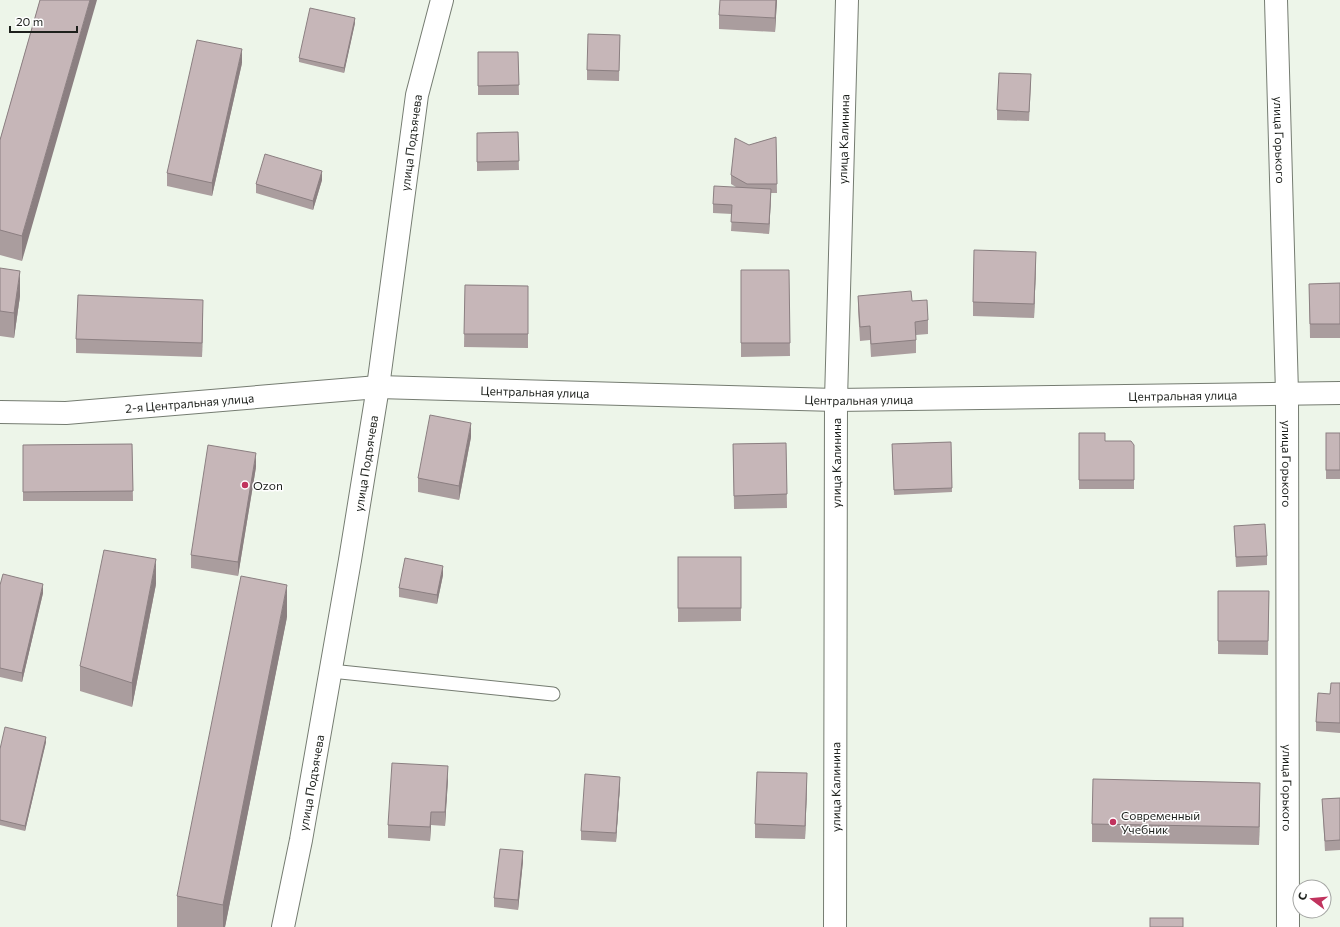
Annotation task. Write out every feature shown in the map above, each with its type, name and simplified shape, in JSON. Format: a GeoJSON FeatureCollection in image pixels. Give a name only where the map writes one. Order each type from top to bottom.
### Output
{"type":"FeatureCollection","features":[{"type":"Feature","properties":{"kind":"street","name":"улица Подъячева"},"geometry":{"type":"LineString","coordinates":[[283,927],[301,840],[331,671],[378,387],[417,95],[442,0]]}},
{"type":"Feature","properties":{"kind":"street","name":"улица Калинина"},"geometry":{"type":"LineString","coordinates":[[835,927],[836,400],[847,0]]}},
{"type":"Feature","properties":{"kind":"street","name":"улица Горького"},"geometry":{"type":"LineString","coordinates":[[1276,0],[1287,393],[1288,927]]}},
{"type":"Feature","properties":{"kind":"street","name":"Центральная улица"},"geometry":{"type":"LineString","coordinates":[[378,387],[836,400],[1340,393]]}},
{"type":"Feature","properties":{"kind":"street","name":"2-я Центральная улица"},"geometry":{"type":"LineString","coordinates":[[0,412],[66,413],[378,387]]}},
{"type":"Feature","properties":{"kind":"lane"},"geometry":{"type":"LineString","coordinates":[[331,671],[553,694]]}},
{"type":"Feature","properties":{"kind":"building"},"geometry":{"type":"Polygon","coordinates":[[[40,0],[90,0],[22,236],[0,230],[0,140],[40,0]]]}},
{"type":"Feature","properties":{"kind":"building"},"geometry":{"type":"Polygon","coordinates":[[[720,0],[776,0],[775,18],[719,15],[720,0]]]}},
{"type":"Feature","properties":{"kind":"building"},"geometry":{"type":"Polygon","coordinates":[[[310,8],[355,18],[344,68],[299,58],[310,8]]]}},
{"type":"Feature","properties":{"kind":"building"},"geometry":{"type":"Polygon","coordinates":[[[588,34],[620,35],[619,71],[587,70],[588,34]]]}},
{"type":"Feature","properties":{"kind":"building"},"geometry":{"type":"Polygon","coordinates":[[[197,40],[242,49],[212,183],[167,173],[197,40]]]}},
{"type":"Feature","properties":{"kind":"building"},"geometry":{"type":"Polygon","coordinates":[[[478,52],[518,52],[519,85],[478,86],[478,52]]]}},
{"type":"Feature","properties":{"kind":"building"},"geometry":{"type":"Polygon","coordinates":[[[999,73],[1031,74],[1029,112],[997,110],[999,73]]]}},
{"type":"Feature","properties":{"kind":"building"},"geometry":{"type":"Polygon","coordinates":[[[518,132],[519,161],[477,162],[477,133],[518,132]]]}},
{"type":"Feature","properties":{"kind":"building"},"geometry":{"type":"Polygon","coordinates":[[[776,137],[777,184],[747,184],[731,175],[735,138],[749,145],[776,137]]]}},
{"type":"Feature","properties":{"kind":"building"},"geometry":{"type":"Polygon","coordinates":[[[265,154],[322,171],[313,201],[256,184],[265,154]]]}},
{"type":"Feature","properties":{"kind":"building"},"geometry":{"type":"Polygon","coordinates":[[[714,186],[771,189],[769,224],[731,222],[732,205],[713,204],[714,186]]]}},
{"type":"Feature","properties":{"kind":"building"},"geometry":{"type":"Polygon","coordinates":[[[974,250],[1036,252],[1034,304],[973,302],[974,250]]]}},
{"type":"Feature","properties":{"kind":"building"},"geometry":{"type":"Polygon","coordinates":[[[0,268],[20,271],[14,313],[0,311],[0,268]]]}},
{"type":"Feature","properties":{"kind":"building"},"geometry":{"type":"Polygon","coordinates":[[[741,270],[789,270],[790,343],[741,343],[741,270]]]}},
{"type":"Feature","properties":{"kind":"building"},"geometry":{"type":"Polygon","coordinates":[[[1340,283],[1340,324],[1310,324],[1309,284],[1340,283]]]}},
{"type":"Feature","properties":{"kind":"building"},"geometry":{"type":"Polygon","coordinates":[[[465,285],[528,286],[528,334],[464,334],[465,285]]]}},
{"type":"Feature","properties":{"kind":"building"},"geometry":{"type":"Polygon","coordinates":[[[911,291],[912,301],[927,300],[928,320],[915,322],[916,340],[871,344],[870,326],[860,327],[858,296],[911,291]]]}},
{"type":"Feature","properties":{"kind":"building"},"geometry":{"type":"Polygon","coordinates":[[[78,295],[203,300],[202,343],[76,339],[78,295]]]}},
{"type":"Feature","properties":{"kind":"building"},"geometry":{"type":"Polygon","coordinates":[[[430,415],[471,423],[459,486],[418,478],[430,415]]]}},
{"type":"Feature","properties":{"kind":"building"},"geometry":{"type":"Polygon","coordinates":[[[1079,433],[1105,433],[1105,441],[1131,441],[1134,445],[1134,480],[1079,480],[1079,433]]]}},
{"type":"Feature","properties":{"kind":"building"},"geometry":{"type":"Polygon","coordinates":[[[1326,433],[1340,433],[1340,470],[1326,470],[1326,433]]]}},
{"type":"Feature","properties":{"kind":"building"},"geometry":{"type":"Polygon","coordinates":[[[951,442],[952,488],[894,490],[892,444],[951,442]]]}},
{"type":"Feature","properties":{"kind":"building"},"geometry":{"type":"Polygon","coordinates":[[[786,443],[787,494],[734,496],[733,444],[786,443]]]}},
{"type":"Feature","properties":{"kind":"building"},"geometry":{"type":"Polygon","coordinates":[[[132,444],[133,491],[23,492],[23,445],[132,444]]]}},
{"type":"Feature","properties":{"kind":"building"},"geometry":{"type":"Polygon","coordinates":[[[208,445],[256,453],[238,562],[191,555],[208,445]]]}},
{"type":"Feature","properties":{"kind":"building"},"geometry":{"type":"Polygon","coordinates":[[[1265,524],[1267,556],[1236,557],[1234,526],[1265,524]]]}},
{"type":"Feature","properties":{"kind":"building"},"geometry":{"type":"Polygon","coordinates":[[[104,550],[156,559],[132,683],[80,666],[104,550]]]}},
{"type":"Feature","properties":{"kind":"building"},"geometry":{"type":"Polygon","coordinates":[[[678,557],[741,557],[741,608],[678,608],[678,557]]]}},
{"type":"Feature","properties":{"kind":"building"},"geometry":{"type":"Polygon","coordinates":[[[405,558],[443,566],[437,595],[399,588],[405,558]]]}},
{"type":"Feature","properties":{"kind":"building"},"geometry":{"type":"Polygon","coordinates":[[[3,574],[43,584],[22,673],[0,668],[0,585],[3,574]]]}},
{"type":"Feature","properties":{"kind":"building"},"geometry":{"type":"Polygon","coordinates":[[[241,576],[287,585],[223,905],[177,896],[241,576]]]}},
{"type":"Feature","properties":{"kind":"building"},"geometry":{"type":"Polygon","coordinates":[[[1218,591],[1269,591],[1268,641],[1218,641],[1218,591]]]}},
{"type":"Feature","properties":{"kind":"building"},"geometry":{"type":"Polygon","coordinates":[[[1331,683],[1340,683],[1340,723],[1316,722],[1318,693],[1330,694],[1331,683]]]}},
{"type":"Feature","properties":{"kind":"building"},"geometry":{"type":"Polygon","coordinates":[[[5,727],[46,737],[25,826],[0,820],[0,749],[5,727]]]}},
{"type":"Feature","properties":{"kind":"building"},"geometry":{"type":"Polygon","coordinates":[[[392,763],[448,766],[445,812],[431,812],[430,827],[388,825],[392,763]]]}},
{"type":"Feature","properties":{"kind":"building"},"geometry":{"type":"Polygon","coordinates":[[[757,772],[807,773],[805,826],[755,824],[757,772]]]}},
{"type":"Feature","properties":{"kind":"building"},"geometry":{"type":"Polygon","coordinates":[[[585,774],[620,777],[616,833],[581,831],[585,774]]]}},
{"type":"Feature","properties":{"kind":"building"},"geometry":{"type":"Polygon","coordinates":[[[1093,779],[1260,783],[1259,827],[1092,824],[1093,779]]]}},
{"type":"Feature","properties":{"kind":"building"},"geometry":{"type":"Polygon","coordinates":[[[1340,798],[1340,840],[1325,841],[1322,799],[1340,798]]]}},
{"type":"Feature","properties":{"kind":"building"},"geometry":{"type":"Polygon","coordinates":[[[500,849],[523,851],[518,900],[494,898],[500,849]]]}},
{"type":"Feature","properties":{"kind":"building"},"geometry":{"type":"Polygon","coordinates":[[[1150,918],[1183,918],[1183,927],[1150,927],[1150,918]]]}},
{"type":"Feature","properties":{"kind":"place","name":"Ozon"},"geometry":{"type":"Point","coordinates":[245,485]}},
{"type":"Feature","properties":{"kind":"place","name":"Современный Учебник"},"geometry":{"type":"Point","coordinates":[1113,822]}}]}
